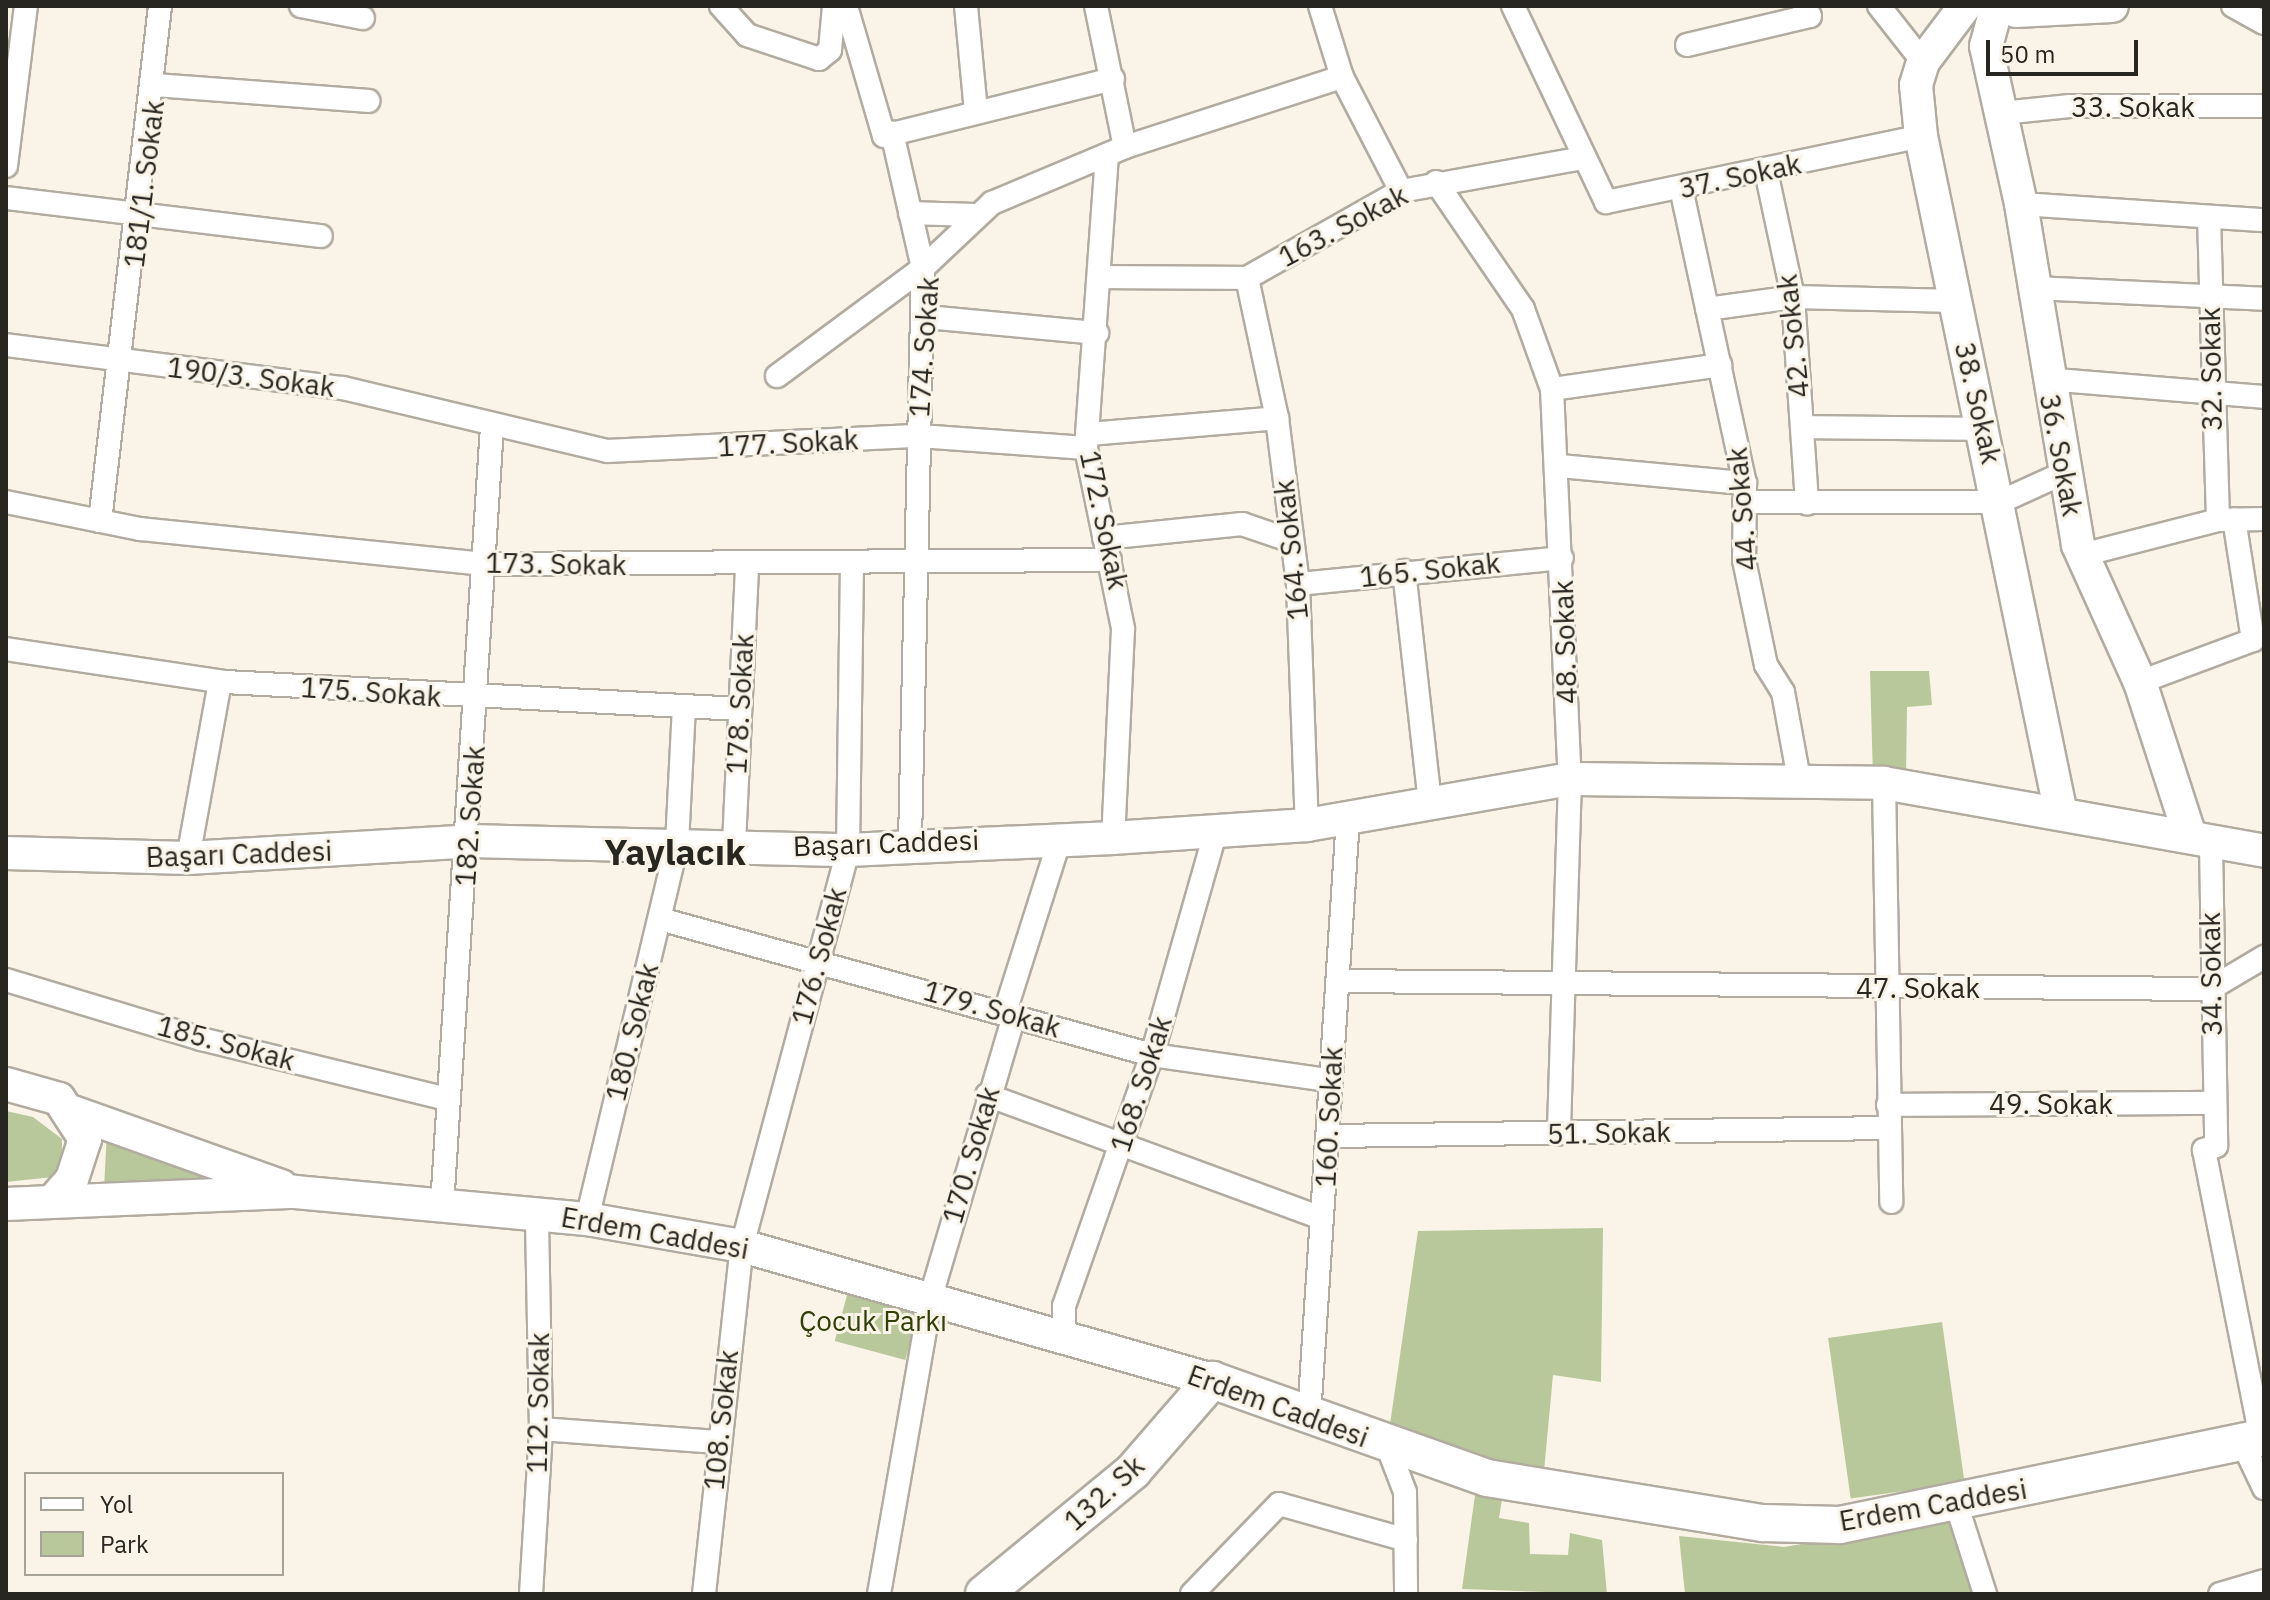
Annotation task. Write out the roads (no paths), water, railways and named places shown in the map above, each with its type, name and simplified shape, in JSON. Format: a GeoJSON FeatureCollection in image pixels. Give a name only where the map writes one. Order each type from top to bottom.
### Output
{"type":"FeatureCollection","features":[{"type":"Feature","properties":{"kind":"main road"},"geometry":{"type":"LineString","coordinates":[[1995,8],[2112,6]]}},
{"type":"Feature","properties":{"kind":"main road","name":"38. Sokak"},"geometry":{"type":"LineString","coordinates":[[1995,8],[1923,62],[1916,85],[1921,136],[1985,429],[2061,814]]}},
{"type":"Feature","properties":{"kind":"main road","name":"36. Sokak"},"geometry":{"type":"LineString","coordinates":[[1995,8],[1989,62],[2021,204],[2046,379],[2082,555],[2140,682],[2200,839]]}},
{"type":"Feature","properties":{"kind":"main road","name":"Başarı Caddesi"},"geometry":{"type":"LineString","coordinates":[[6,853],[188,858],[470,841],[734,844],[848,850],[910,841],[1113,838],[1307,825],[1570,779],[1799,779],[1884,783],[2200,839]]}},
{"type":"Feature","properties":{"kind":"main road"},"geometry":{"type":"LineString","coordinates":[[2200,839],[2264,851]]}},
{"type":"Feature","properties":{"kind":"main road","name":"Erdem Caddesi"},"geometry":{"type":"LineString","coordinates":[[6,1084],[36,1088],[73,1112],[295,1192]]}},
{"type":"Feature","properties":{"kind":"main road"},"geometry":{"type":"LineString","coordinates":[[52,1202],[82,1160],[85,1139],[73,1112]]}},
{"type":"Feature","properties":{"kind":"main road","name":"Erdem Caddesi"},"geometry":{"type":"LineString","coordinates":[[6,1204],[295,1192],[537,1212],[742,1246],[931,1296],[1212,1380],[1435,1462],[1603,1502],[1763,1523],[1840,1525],[2256,1440]]}},
{"type":"Feature","properties":{"kind":"main road","name":"132. Sk"},"geometry":{"type":"LineString","coordinates":[[984,1594],[1133,1471],[1212,1380]]}},
{"type":"Feature","properties":{"kind":"street"},"geometry":{"type":"LineString","coordinates":[[6,166],[26,6]]}},
{"type":"Feature","properties":{"kind":"street","name":"181/1. Sokak"},"geometry":{"type":"LineString","coordinates":[[100,521],[123,362],[156,85],[160,6]]}},
{"type":"Feature","properties":{"kind":"street"},"geometry":{"type":"LineString","coordinates":[[301,6],[363,18]]}},
{"type":"Feature","properties":{"kind":"street"},"geometry":{"type":"LineString","coordinates":[[721,6],[747,35],[819,59],[830,50],[834,6]]}},
{"type":"Feature","properties":{"kind":"street"},"geometry":{"type":"LineString","coordinates":[[846,6],[884,136],[1113,79]]}},
{"type":"Feature","properties":{"kind":"street"},"geometry":{"type":"LineString","coordinates":[[966,6],[976,111]]}},
{"type":"Feature","properties":{"kind":"street","name":"172. Sokak"},"geometry":{"type":"LineString","coordinates":[[1096,6],[1113,79],[1116,151],[1087,441],[1107,549],[1120,592],[1125,709],[1113,838]]}},
{"type":"Feature","properties":{"kind":"street"},"geometry":{"type":"LineString","coordinates":[[1320,6],[1342,77],[1401,191]]}},
{"type":"Feature","properties":{"kind":"street"},"geometry":{"type":"LineString","coordinates":[[1513,6],[1583,158]]}},
{"type":"Feature","properties":{"kind":"street"},"geometry":{"type":"LineString","coordinates":[[1687,45],[1810,16],[1804,6]]}},
{"type":"Feature","properties":{"kind":"street"},"geometry":{"type":"LineString","coordinates":[[1879,6],[1923,62]]}},
{"type":"Feature","properties":{"kind":"street"},"geometry":{"type":"LineString","coordinates":[[2233,6],[2264,23]]}},
{"type":"Feature","properties":{"kind":"street","name":"174. Sokak"},"geometry":{"type":"LineString","coordinates":[[910,841],[914,564],[927,317],[923,268],[973,215],[1116,151],[1342,77]]}},
{"type":"Feature","properties":{"kind":"street"},"geometry":{"type":"LineString","coordinates":[[156,85],[368,101]]}},
{"type":"Feature","properties":{"kind":"street","name":"33. Sokak"},"geometry":{"type":"LineString","coordinates":[[2002,113],[2070,106],[2264,106]]}},
{"type":"Feature","properties":{"kind":"street"},"geometry":{"type":"LineString","coordinates":[[777,376],[923,268],[892,133]]}},
{"type":"Feature","properties":{"kind":"street","name":"37. Sokak"},"geometry":{"type":"LineString","coordinates":[[1583,158],[1606,202],[1766,171],[1921,136]]}},
{"type":"Feature","properties":{"kind":"street","name":"163. Sokak"},"geometry":{"type":"LineString","coordinates":[[1103,277],[1247,278],[1401,191],[1436,182],[1583,158]]}},
{"type":"Feature","properties":{"kind":"street","name":"42. Sokak"},"geometry":{"type":"LineString","coordinates":[[1766,171],[1793,297],[1807,504]]}},
{"type":"Feature","properties":{"kind":"street","name":"48. Sokak"},"geometry":{"type":"LineString","coordinates":[[1436,182],[1523,309],[1552,389],[1560,466],[1570,779],[1559,1134]]}},
{"type":"Feature","properties":{"kind":"street","name":"44. Sokak"},"geometry":{"type":"LineString","coordinates":[[1681,188],[1744,492],[1744,560],[1766,665],[1783,692],[1799,779]]}},
{"type":"Feature","properties":{"kind":"street"},"geometry":{"type":"LineString","coordinates":[[6,198],[321,236]]}},
{"type":"Feature","properties":{"kind":"street"},"geometry":{"type":"LineString","coordinates":[[2021,204],[2264,220]]}},
{"type":"Feature","properties":{"kind":"street"},"geometry":{"type":"LineString","coordinates":[[910,213],[973,215]]}},
{"type":"Feature","properties":{"kind":"street","name":"32. Sokak"},"geometry":{"type":"LineString","coordinates":[[2140,682],[2253,640],[2226,519],[2210,392],[2209,217]]}},
{"type":"Feature","properties":{"kind":"street","name":"164. Sokak"},"geometry":{"type":"LineString","coordinates":[[1247,278],[1277,418],[1298,584],[1307,825]]}},
{"type":"Feature","properties":{"kind":"street"},"geometry":{"type":"LineString","coordinates":[[2034,288],[2209,301],[2264,299]]}},
{"type":"Feature","properties":{"kind":"street"},"geometry":{"type":"LineString","coordinates":[[1707,309],[1793,297],[1955,301]]}},
{"type":"Feature","properties":{"kind":"street"},"geometry":{"type":"LineString","coordinates":[[927,317],[1097,333]]}},
{"type":"Feature","properties":{"kind":"street","name":"190/3. Sokak"},"geometry":{"type":"LineString","coordinates":[[6,345],[343,388],[492,427]]}},
{"type":"Feature","properties":{"kind":"street"},"geometry":{"type":"LineString","coordinates":[[1552,389],[1720,365]]}},
{"type":"Feature","properties":{"kind":"street"},"geometry":{"type":"LineString","coordinates":[[2046,379],[2264,397]]}},
{"type":"Feature","properties":{"kind":"street","name":"177. Sokak"},"geometry":{"type":"LineString","coordinates":[[492,427],[607,451],[919,436],[1087,441],[1277,418]]}},
{"type":"Feature","properties":{"kind":"street","name":"182. Sokak"},"geometry":{"type":"LineString","coordinates":[[442,1206],[470,841],[492,427]]}},
{"type":"Feature","properties":{"kind":"street"},"geometry":{"type":"LineString","coordinates":[[1802,427],[1985,429]]}},
{"type":"Feature","properties":{"kind":"street"},"geometry":{"type":"LineString","coordinates":[[1560,466],[1807,504],[2000,502],[2064,473]]}},
{"type":"Feature","properties":{"kind":"street","name":"173. Sokak"},"geometry":{"type":"LineString","coordinates":[[6,502],[100,521],[483,564],[914,564],[1107,549],[1242,524],[1292,541]]}},
{"type":"Feature","properties":{"kind":"street"},"geometry":{"type":"LineString","coordinates":[[2082,555],[2226,519],[2264,519]]}},
{"type":"Feature","properties":{"kind":"street","name":"165. Sokak"},"geometry":{"type":"LineString","coordinates":[[1298,584],[1404,571],[1562,558]]}},
{"type":"Feature","properties":{"kind":"street","name":"176. Sokak"},"geometry":{"type":"LineString","coordinates":[[742,1246],[848,850],[852,563]]}},
{"type":"Feature","properties":{"kind":"street","name":"178. Sokak"},"geometry":{"type":"LineString","coordinates":[[734,844],[747,565]]}},
{"type":"Feature","properties":{"kind":"street"},"geometry":{"type":"LineString","coordinates":[[1404,571],[1430,804]]}},
{"type":"Feature","properties":{"kind":"street","name":"175. Sokak"},"geometry":{"type":"LineString","coordinates":[[6,649],[220,682],[478,699],[740,709]]}},
{"type":"Feature","properties":{"kind":"street"},"geometry":{"type":"LineString","coordinates":[[188,858],[220,682]]}},
{"type":"Feature","properties":{"kind":"street","name":"180. Sokak"},"geometry":{"type":"LineString","coordinates":[[587,1219],[677,844],[684,707]]}},
{"type":"Feature","properties":{"kind":"street"},"geometry":{"type":"LineString","coordinates":[[1884,783],[1891,1202]]}},
{"type":"Feature","properties":{"kind":"street","name":"160. Sokak"},"geometry":{"type":"LineString","coordinates":[[1309,1416],[1330,1136],[1328,1080],[1340,981],[1348,818]]}},
{"type":"Feature","properties":{"kind":"street","name":"168. Sokak"},"geometry":{"type":"LineString","coordinates":[[1064,1336],[1064,1306],[1152,1055],[1216,831]]}},
{"type":"Feature","properties":{"kind":"street","name":"170. Sokak"},"geometry":{"type":"LineString","coordinates":[[879,1594],[931,1296],[1060,839]]}},
{"type":"Feature","properties":{"kind":"street","name":"34. Sokak"},"geometry":{"type":"LineString","coordinates":[[2200,839],[2216,1132],[2216,1146],[2204,1150],[2256,1440]]}},
{"type":"Feature","properties":{"kind":"street","name":"179. Sokak"},"geometry":{"type":"LineString","coordinates":[[660,919],[817,959],[1152,1055],[1328,1080]]}},
{"type":"Feature","properties":{"kind":"street"},"geometry":{"type":"LineString","coordinates":[[2210,989],[2264,957]]}},
{"type":"Feature","properties":{"kind":"street","name":"185. Sokak"},"geometry":{"type":"LineString","coordinates":[[6,980],[201,1039],[448,1099]]}},
{"type":"Feature","properties":{"kind":"street","name":"47. Sokak"},"geometry":{"type":"LineString","coordinates":[[1340,981],[2210,989]]}},
{"type":"Feature","properties":{"kind":"street"},"geometry":{"type":"LineString","coordinates":[[987,1095],[1322,1218]]}},
{"type":"Feature","properties":{"kind":"street","name":"49. Sokak"},"geometry":{"type":"LineString","coordinates":[[1888,1116],[2214,1103]]}},
{"type":"Feature","properties":{"kind":"street","name":"51. Sokak"},"geometry":{"type":"LineString","coordinates":[[1330,1136],[1559,1134],[1888,1116]]}},
{"type":"Feature","properties":{"kind":"street","name":"112. Sokak"},"geometry":{"type":"LineString","coordinates":[[531,1594],[541,1429],[537,1212]]}},
{"type":"Feature","properties":{"kind":"street","name":"108. Sokak"},"geometry":{"type":"LineString","coordinates":[[704,1594],[717,1442],[742,1246]]}},
{"type":"Feature","properties":{"kind":"street"},"geometry":{"type":"LineString","coordinates":[[541,1429],[717,1442]]}},
{"type":"Feature","properties":{"kind":"street"},"geometry":{"type":"LineString","coordinates":[[2256,1440],[2264,1488]]}},
{"type":"Feature","properties":{"kind":"street"},"geometry":{"type":"LineString","coordinates":[[1387,1445],[1405,1492],[1406,1594]]}},
{"type":"Feature","properties":{"kind":"street"},"geometry":{"type":"LineString","coordinates":[[1405,1492],[1435,1462]]}},
{"type":"Feature","properties":{"kind":"street"},"geometry":{"type":"LineString","coordinates":[[1956,1503],[1985,1594]]}},
{"type":"Feature","properties":{"kind":"street"},"geometry":{"type":"LineString","coordinates":[[1192,1594],[1279,1504],[1406,1540]]}},
{"type":"Feature","properties":{"kind":"street"},"geometry":{"type":"LineString","coordinates":[[2220,1594],[2264,1581]]}},
{"type":"Feature","properties":{"kind":"district","name":"Yaylacık"},"geometry":{"type":"Point","coordinates":[675,852]}},
{"type":"Feature","properties":{"kind":"park label","name":"Çocuk Parkı"},"geometry":{"type":"Point","coordinates":[873,1321]}}]}
